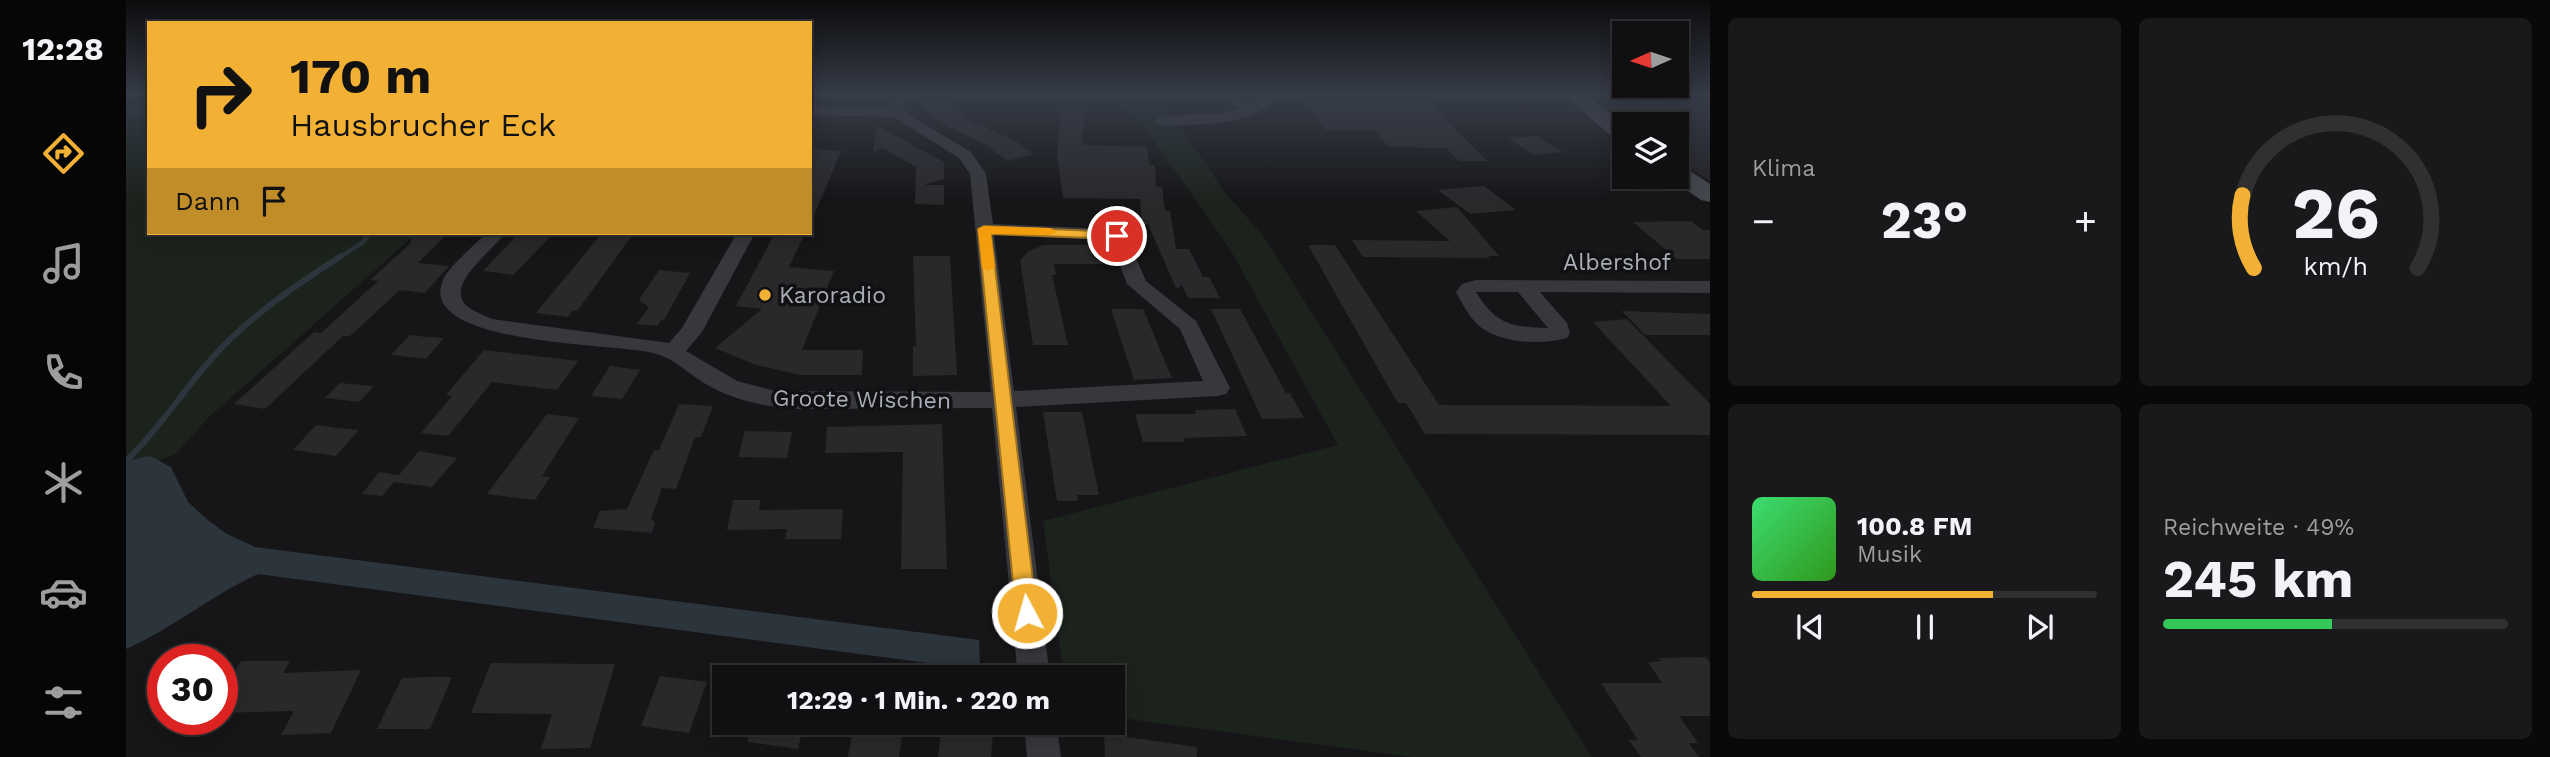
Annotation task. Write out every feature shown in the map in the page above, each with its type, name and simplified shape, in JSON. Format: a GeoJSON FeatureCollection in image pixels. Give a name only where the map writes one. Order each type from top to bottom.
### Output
{"type":"FeatureCollection","features":[{"type":"Feature","properties":{"kind":"street"},"geometry":{"type":"LineString","coordinates":[[920,130],[959,152],[972,163],[979,179],[1033,665]]}},
{"type":"Feature","properties":{"kind":"street"},"geometry":{"type":"LineString","coordinates":[[1689,181],[1710,195]]}},
{"type":"Feature","properties":{"kind":"street","name":"Groote Wischen"},"geometry":{"type":"LineString","coordinates":[[494,235],[453,279],[450,291],[452,303],[462,313],[488,325],[627,341],[672,352],[719,382],[761,398],[794,401],[1003,400],[1218,387],[1189,326],[1137,284],[1119,225],[984,229]]}},
{"type":"Feature","properties":{"kind":"street"},"geometry":{"type":"LineString","coordinates":[[672,352],[691,332],[745,235]]}},
{"type":"Feature","properties":{"kind":"street","name":"Albershof"},"geometry":{"type":"LineString","coordinates":[[1524,286],[1710,287]]}},
{"type":"Feature","properties":{"kind":"street"},"geometry":{"type":"LineString","coordinates":[[1041,735],[1044,757]]}},
{"type":"Feature","properties":{"kind":"shaded area"},"geometry":{"type":"Polygon","coordinates":[[[126,130],[147,130],[147,235],[415,235],[208,418],[176,454],[126,472],[126,130]]]}},
{"type":"Feature","properties":{"kind":"shaded area"},"geometry":{"type":"Polygon","coordinates":[[[1147,130],[1183,130],[1224,191],[1264,237],[1592,757],[1412,757],[1125,719],[1125,665],[1062,665],[1043,521],[1338,445],[1230,249],[1147,130]]]}},
{"type":"Feature","properties":{"kind":"shaded area"},"geometry":{"type":"Polygon","coordinates":[[[1689,130],[1710,130],[1710,181],[1689,167],[1689,130]]]}},
{"type":"Feature","properties":{"kind":"shaded area"},"geometry":{"type":"Polygon","coordinates":[[[150,456],[171,467],[188,502],[227,534],[255,547],[979,640],[980,665],[942,665],[258,574],[126,649],[126,461],[150,456]]]}},
{"type":"Feature","properties":{"kind":"building"},"geometry":{"type":"Polygon","coordinates":[[[876,130],[885,130],[944,162],[944,179],[924,185],[944,185],[944,205],[915,204],[916,167],[883,148],[873,152],[876,130]]]}},
{"type":"Feature","properties":{"kind":"building"},"geometry":{"type":"Polygon","coordinates":[[[957,130],[991,130],[1016,141],[1033,154],[1007,161],[986,145],[957,130]]]}},
{"type":"Feature","properties":{"kind":"building"},"geometry":{"type":"Polygon","coordinates":[[[1059,130],[1084,130],[1081,133],[1083,145],[1147,147],[1149,165],[1155,165],[1156,186],[1162,187],[1165,211],[1170,211],[1176,249],[1189,249],[1203,277],[1209,277],[1220,298],[1188,298],[1180,281],[1181,287],[1176,288],[1148,224],[1142,224],[1140,199],[1063,198],[1057,156],[1059,130]]]}},
{"type":"Feature","properties":{"kind":"building"},"geometry":{"type":"Polygon","coordinates":[[[1342,130],[1457,130],[1487,161],[1459,161],[1446,148],[1389,147],[1375,131],[1342,130]]]}},
{"type":"Feature","properties":{"kind":"building"},"geometry":{"type":"Polygon","coordinates":[[[1537,136],[1562,152],[1533,155],[1508,138],[1537,136]]]}},
{"type":"Feature","properties":{"kind":"building"},"geometry":{"type":"Polygon","coordinates":[[[815,149],[841,151],[812,220],[812,156],[815,149]]]}},
{"type":"Feature","properties":{"kind":"building"},"geometry":{"type":"Polygon","coordinates":[[[1484,186],[1516,210],[1470,214],[1438,190],[1484,186]]]}},
{"type":"Feature","properties":{"kind":"building"},"geometry":{"type":"Polygon","coordinates":[[[1457,207],[1499,256],[1363,257],[1352,240],[1450,241],[1416,211],[1457,207]]]}},
{"type":"Feature","properties":{"kind":"building"},"geometry":{"type":"Polygon","coordinates":[[[1691,221],[1703,230],[1710,230],[1710,259],[1677,259],[1633,222],[1691,221]]]}},
{"type":"Feature","properties":{"kind":"building"},"geometry":{"type":"Polygon","coordinates":[[[411,235],[446,235],[418,263],[449,266],[425,293],[400,290],[350,336],[343,336],[265,409],[234,404],[314,332],[321,333],[378,281],[370,280],[411,243],[411,235]]]}},
{"type":"Feature","properties":{"kind":"building"},"geometry":{"type":"Polygon","coordinates":[[[517,235],[552,235],[513,275],[483,271],[517,235]]]}},
{"type":"Feature","properties":{"kind":"building"},"geometry":{"type":"Polygon","coordinates":[[[600,235],[633,235],[577,311],[573,310],[568,317],[536,313],[600,235]]]}},
{"type":"Feature","properties":{"kind":"building"},"geometry":{"type":"Polygon","coordinates":[[[774,235],[804,235],[789,267],[834,271],[802,350],[863,350],[862,375],[800,375],[756,365],[715,348],[762,309],[736,306],[774,235]]]}},
{"type":"Feature","properties":{"kind":"building"},"geometry":{"type":"Polygon","coordinates":[[[1043,245],[1096,245],[1102,264],[1054,264],[1056,275],[1052,275],[1068,345],[1033,345],[1020,260],[1028,252],[1043,245]]]}},
{"type":"Feature","properties":{"kind":"building"},"geometry":{"type":"Polygon","coordinates":[[[1308,245],[1335,245],[1439,405],[1671,406],[1593,322],[1627,319],[1710,404],[1710,435],[1425,434],[1406,403],[1398,403],[1393,395],[1308,245]]]}},
{"type":"Feature","properties":{"kind":"building"},"geometry":{"type":"Polygon","coordinates":[[[913,256],[950,256],[957,375],[913,376],[913,346],[916,346],[913,256]]]}},
{"type":"Feature","properties":{"kind":"building"},"geometry":{"type":"Polygon","coordinates":[[[659,270],[690,273],[664,320],[657,326],[637,324],[649,307],[639,300],[659,270]]]}},
{"type":"Feature","properties":{"kind":"building"},"geometry":{"type":"Polygon","coordinates":[[[1111,309],[1143,309],[1172,378],[1134,380],[1111,309]]]}},
{"type":"Feature","properties":{"kind":"building"},"geometry":{"type":"Polygon","coordinates":[[[1211,309],[1240,309],[1286,393],[1290,393],[1304,418],[1262,419],[1211,309]]]}},
{"type":"Feature","properties":{"kind":"building"},"geometry":{"type":"Polygon","coordinates":[[[1622,311],[1710,314],[1710,335],[1645,335],[1622,311]]]}},
{"type":"Feature","properties":{"kind":"building"},"geometry":{"type":"Polygon","coordinates":[[[410,335],[444,338],[426,359],[391,355],[410,335]]]}},
{"type":"Feature","properties":{"kind":"building"},"geometry":{"type":"Polygon","coordinates":[[[484,350],[578,361],[557,390],[492,382],[448,436],[421,433],[452,396],[446,395],[484,350]]]}},
{"type":"Feature","properties":{"kind":"building"},"geometry":{"type":"Polygon","coordinates":[[[610,366],[640,370],[622,399],[591,396],[610,366]]]}},
{"type":"Feature","properties":{"kind":"building"},"geometry":{"type":"Polygon","coordinates":[[[340,383],[374,386],[359,402],[325,398],[340,383]]]}},
{"type":"Feature","properties":{"kind":"building"},"geometry":{"type":"Polygon","coordinates":[[[679,404],[713,406],[701,437],[695,437],[676,489],[662,488],[651,519],[655,523],[652,533],[593,528],[600,511],[627,509],[654,450],[659,450],[679,404]]]}},
{"type":"Feature","properties":{"kind":"building"},"geometry":{"type":"Polygon","coordinates":[[[1235,409],[1247,436],[1184,438],[1185,442],[1143,442],[1135,414],[1196,414],[1195,410],[1235,409]]]}},
{"type":"Feature","properties":{"kind":"building"},"geometry":{"type":"Polygon","coordinates":[[[1043,412],[1082,412],[1099,495],[1077,495],[1078,501],[1057,501],[1043,412]]]}},
{"type":"Feature","properties":{"kind":"building"},"geometry":{"type":"Polygon","coordinates":[[[547,414],[579,418],[542,476],[550,477],[535,500],[487,494],[547,414]]]}},
{"type":"Feature","properties":{"kind":"building"},"geometry":{"type":"Polygon","coordinates":[[[942,424],[947,569],[901,569],[903,452],[825,453],[827,427],[942,424]]]}},
{"type":"Feature","properties":{"kind":"building"},"geometry":{"type":"Polygon","coordinates":[[[316,425],[359,430],[336,456],[293,450],[316,425]]]}},
{"type":"Feature","properties":{"kind":"building"},"geometry":{"type":"Polygon","coordinates":[[[745,431],[792,432],[787,458],[738,457],[745,431]]]}},
{"type":"Feature","properties":{"kind":"building"},"geometry":{"type":"Polygon","coordinates":[[[419,451],[457,458],[432,487],[394,482],[382,496],[362,494],[379,472],[399,475],[419,451]]]}},
{"type":"Feature","properties":{"kind":"building"},"geometry":{"type":"Polygon","coordinates":[[[733,500],[760,500],[759,510],[843,509],[841,539],[785,539],[787,529],[727,530],[733,500]]]}},
{"type":"Feature","properties":{"kind":"building"},"geometry":{"type":"Polygon","coordinates":[[[1706,657],[1710,663],[1710,716],[1679,716],[1698,743],[1689,743],[1699,757],[1641,757],[1629,740],[1638,740],[1601,683],[1662,683],[1648,662],[1662,661],[1659,658],[1706,657]]]}},
{"type":"Feature","properties":{"kind":"building"},"geometry":{"type":"Polygon","coordinates":[[[241,661],[290,661],[283,673],[361,670],[331,733],[281,735],[294,711],[238,713],[238,666],[241,661]]]}},
{"type":"Feature","properties":{"kind":"building"},"geometry":{"type":"Polygon","coordinates":[[[491,663],[615,664],[590,748],[541,749],[552,714],[471,713],[491,663]]]}},
{"type":"Feature","properties":{"kind":"building"},"geometry":{"type":"Polygon","coordinates":[[[660,676],[707,682],[689,733],[641,726],[660,676]]]}},
{"type":"Feature","properties":{"kind":"building"},"geometry":{"type":"Polygon","coordinates":[[[452,677],[430,729],[377,729],[402,678],[452,677]]]}},
{"type":"Feature","properties":{"kind":"building"},"geometry":{"type":"Polygon","coordinates":[[[749,735],[801,735],[798,749],[747,742],[749,735]]]}},
{"type":"Feature","properties":{"kind":"building"},"geometry":{"type":"Polygon","coordinates":[[[852,735],[902,735],[899,757],[848,757],[852,735]]]}},
{"type":"Feature","properties":{"kind":"building"},"geometry":{"type":"Polygon","coordinates":[[[941,735],[993,735],[991,757],[938,757],[941,735]]]}},
{"type":"Feature","properties":{"kind":"building"},"geometry":{"type":"Polygon","coordinates":[[[1104,735],[1197,747],[1197,757],[1105,757],[1104,735]]]}},
{"type":"Feature","properties":{"kind":"waterway"},"geometry":{"type":"LineString","coordinates":[[339,258],[363,242],[368,235]]}},
{"type":"Feature","properties":{"kind":"waterway"},"geometry":{"type":"LineString","coordinates":[[126,461],[155,430],[208,363],[238,332],[275,301],[341,256]]}},
{"type":"Feature","properties":{"kind":"slow traffic"},"geometry":{"type":"LineString","coordinates":[[988,267],[984,229],[1050,232]]}},
{"type":"Feature","properties":{"kind":"place","name":"Karoradio"},"geometry":{"type":"Point","coordinates":[765,295]}},
{"type":"Feature","properties":{"kind":"route"},"geometry":{"type":"LineString","coordinates":[[1027,613],[984,229],[1117,236]]}}]}
